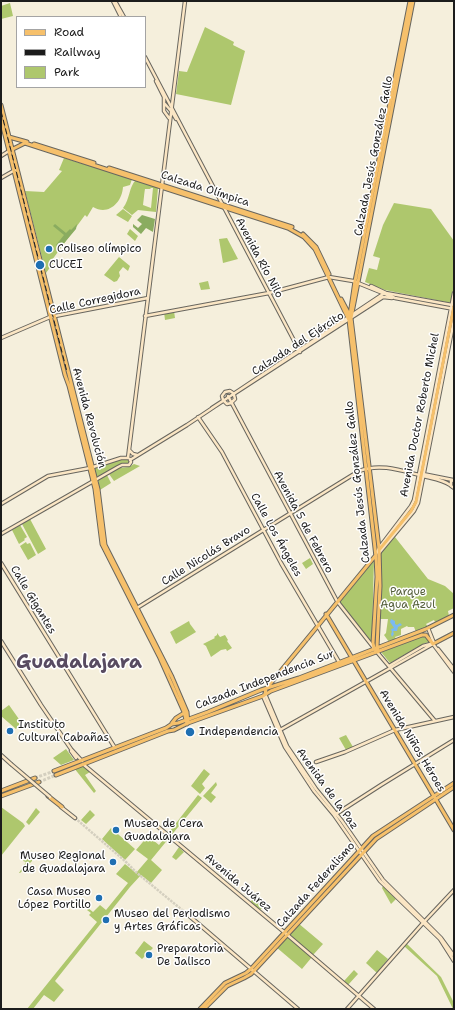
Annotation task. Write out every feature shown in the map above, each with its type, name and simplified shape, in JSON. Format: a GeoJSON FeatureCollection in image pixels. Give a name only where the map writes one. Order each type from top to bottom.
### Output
{"type":"FeatureCollection","features":[{"type":"Feature","properties":{"kind":"main road"},"geometry":{"type":"LineString","coordinates":[[114,1],[122,16]]}},
{"type":"Feature","properties":{"kind":"main road"},"geometry":{"type":"LineString","coordinates":[[1,504],[48,476],[92,468],[122,458],[129,459],[184,1]]}},
{"type":"Feature","properties":{"kind":"main road","name":"Calzada Jesús González Gallo"},"geometry":{"type":"LineString","coordinates":[[375,648],[380,586],[378,552],[349,319],[410,1]]}},
{"type":"Feature","properties":{"kind":"main road","name":"Calzada Jesús González Gallo"},"geometry":{"type":"LineString","coordinates":[[356,282],[413,1]]}},
{"type":"Feature","properties":{"kind":"main road"},"geometry":{"type":"LineString","coordinates":[[407,14],[409,22]]}},
{"type":"Feature","properties":{"kind":"main road","name":"Avenida Río Nilo"},"geometry":{"type":"LineString","coordinates":[[146,61],[299,351]]}},
{"type":"Feature","properties":{"kind":"main road","name":"Avenida Río Nilo"},"geometry":{"type":"LineString","coordinates":[[146,61],[164,97],[164,104],[183,129]]}},
{"type":"Feature","properties":{"kind":"main road"},"geometry":{"type":"LineString","coordinates":[[166,97],[172,95]]}},
{"type":"Feature","properties":{"kind":"main road"},"geometry":{"type":"LineString","coordinates":[[164,104],[165,113],[169,118]]}},
{"type":"Feature","properties":{"kind":"main road","name":"Avenida Revolución"},"geometry":{"type":"LineString","coordinates":[[1,105],[9,136],[15,170],[99,491],[104,543],[172,677],[187,712],[187,721]]}},
{"type":"Feature","properties":{"kind":"main road","name":"Avenida Revolución"},"geometry":{"type":"LineString","coordinates":[[1,119],[11,150]]}},
{"type":"Feature","properties":{"kind":"main road","name":"Calzada Olímpica"},"geometry":{"type":"LineString","coordinates":[[5,134],[161,186],[287,225],[299,231],[311,240],[316,247],[349,319]]}},
{"type":"Feature","properties":{"kind":"main road","name":"Calzada Olímpica"},"geometry":{"type":"LineString","coordinates":[[11,150],[25,143],[161,186]]}},
{"type":"Feature","properties":{"kind":"main road"},"geometry":{"type":"LineString","coordinates":[[1,156],[11,150]]}},
{"type":"Feature","properties":{"kind":"main road"},"geometry":{"type":"LineString","coordinates":[[1,178],[15,170]]}},
{"type":"Feature","properties":{"kind":"main road"},"geometry":{"type":"LineString","coordinates":[[372,195],[376,188]]}},
{"type":"Feature","properties":{"kind":"main road"},"geometry":{"type":"LineString","coordinates":[[145,316],[269,293],[330,277],[356,282],[395,298],[453,307]]}},
{"type":"Feature","properties":{"kind":"main road"},"geometry":{"type":"LineString","coordinates":[[356,282],[384,293],[453,307]]}},
{"type":"Feature","properties":{"kind":"main road"},"geometry":{"type":"LineString","coordinates":[[372,301],[377,296],[377,293],[373,289]]}},
{"type":"Feature","properties":{"kind":"main road","name":"Calzada del Ejército"},"geometry":{"type":"LineString","coordinates":[[349,319],[384,293]]}},
{"type":"Feature","properties":{"kind":"main road","name":"Avenida Doctor Roberto Michel"},"geometry":{"type":"LineString","coordinates":[[411,511],[416,496],[453,307],[454,293]]}},
{"type":"Feature","properties":{"kind":"main road","name":"Calle Corregidora"},"geometry":{"type":"LineString","coordinates":[[1,338],[53,316],[148,297]]}},
{"type":"Feature","properties":{"kind":"main road","name":"Calzada del Ejército"},"geometry":{"type":"LineString","coordinates":[[1,534],[95,480],[121,466],[129,465],[131,463],[129,459],[138,455],[198,417],[383,297],[395,298]]}},
{"type":"Feature","properties":{"kind":"main road","name":"Calzada Jesús González Gallo"},"geometry":{"type":"LineString","coordinates":[[349,319],[352,326],[367,468],[378,552],[373,643],[375,648]]}},
{"type":"Feature","properties":{"kind":"main road","name":"Avenida Doctor Roberto Michel"},"geometry":{"type":"LineString","coordinates":[[266,689],[326,614],[411,511],[417,506],[420,490],[420,473],[454,320]]}},
{"type":"Feature","properties":{"kind":"main road"},"geometry":{"type":"LineString","coordinates":[[228,391],[234,394],[235,399],[231,403],[227,404],[223,401],[222,396],[225,392],[228,391]]}},
{"type":"Feature","properties":{"kind":"main road","name":"Avenida 5 de Febrero"},"geometry":{"type":"LineString","coordinates":[[228,397],[337,601],[375,648]]}},
{"type":"Feature","properties":{"kind":"main road","name":"Calle Los Ángeles"},"geometry":{"type":"LineString","coordinates":[[198,417],[222,452],[263,529],[339,662]]}},
{"type":"Feature","properties":{"kind":"main road"},"geometry":{"type":"LineString","coordinates":[[129,450],[133,454],[138,455]]}},
{"type":"Feature","properties":{"kind":"main road"},"geometry":{"type":"LineString","coordinates":[[367,468],[383,467],[453,480],[450,482],[453,488]]}},
{"type":"Feature","properties":{"kind":"main road","name":"Calle Nicolás Bravo"},"geometry":{"type":"LineString","coordinates":[[137,608],[352,474],[367,468]]}},
{"type":"Feature","properties":{"kind":"main road"},"geometry":{"type":"LineString","coordinates":[[420,473],[442,480],[453,488]]}},
{"type":"Feature","properties":{"kind":"main road","name":"Avenida Revolución"},"geometry":{"type":"LineString","coordinates":[[95,480],[102,544],[159,656],[187,721]]}},
{"type":"Feature","properties":{"kind":"main road"},"geometry":{"type":"LineString","coordinates":[[416,496],[420,490]]}},
{"type":"Feature","properties":{"kind":"main road","name":"Avenida Doctor Roberto Michel"},"geometry":{"type":"LineString","coordinates":[[378,552],[396,527],[408,515]]}},
{"type":"Feature","properties":{"kind":"main road","name":"Calle Gigantes"},"geometry":{"type":"LineString","coordinates":[[1,563],[115,748]]}},
{"type":"Feature","properties":{"kind":"main road","name":"Avenida Niños Héroes"},"geometry":{"type":"LineString","coordinates":[[326,614],[454,830]]}},
{"type":"Feature","properties":{"kind":"main road","name":"Calzada Independencia Sur"},"geometry":{"type":"LineString","coordinates":[[433,643],[426,636],[422,635],[378,653],[353,659],[339,662],[266,689],[187,721],[174,730],[168,731],[85,764],[55,773],[81,761],[166,728],[172,724],[187,721],[264,695],[353,659],[375,648],[428,628],[454,615]]}},
{"type":"Feature","properties":{"kind":"main road"},"geometry":{"type":"LineString","coordinates":[[428,628],[433,643],[454,670]]}},
{"type":"Feature","properties":{"kind":"main road"},"geometry":{"type":"LineString","coordinates":[[279,731],[423,646],[454,633]]}},
{"type":"Feature","properties":{"kind":"main road"},"geometry":{"type":"LineString","coordinates":[[1,641],[76,758]]}},
{"type":"Feature","properties":{"kind":"main road"},"geometry":{"type":"LineString","coordinates":[[375,648],[389,667],[435,721]]}},
{"type":"Feature","properties":{"kind":"main road"},"geometry":{"type":"LineString","coordinates":[[264,695],[266,689]]}},
{"type":"Feature","properties":{"kind":"main road","name":"Avenida de la Paz"},"geometry":{"type":"LineString","coordinates":[[264,695],[285,747],[322,801],[335,814],[380,881],[440,939],[454,961]]}},
{"type":"Feature","properties":{"kind":"main road"},"geometry":{"type":"LineString","coordinates":[[172,724],[176,718],[184,713]]}},
{"type":"Feature","properties":{"kind":"main road"},"geometry":{"type":"LineString","coordinates":[[316,762],[345,752],[395,730],[454,717]]}},
{"type":"Feature","properties":{"kind":"main road","name":"Avenida Juárez"},"geometry":{"type":"LineString","coordinates":[[65,740],[81,761],[374,1009]]}},
{"type":"Feature","properties":{"kind":"main road"},"geometry":{"type":"LineString","coordinates":[[335,814],[454,740]]}},
{"type":"Feature","properties":{"kind":"main road"},"geometry":{"type":"LineString","coordinates":[[1,755],[62,807]]}},
{"type":"Feature","properties":{"kind":"main road"},"geometry":{"type":"LineString","coordinates":[[1,796],[31,782],[35,778]]}},
{"type":"Feature","properties":{"kind":"main road"},"geometry":{"type":"LineString","coordinates":[[31,782],[75,818]]}},
{"type":"Feature","properties":{"kind":"main road"},"geometry":{"type":"LineString","coordinates":[[1,791],[31,782],[39,782]]}},
{"type":"Feature","properties":{"kind":"main road","name":"Calzada Federalismo"},"geometry":{"type":"LineString","coordinates":[[361,851],[454,783]]}},
{"type":"Feature","properties":{"kind":"main road","name":"Calzada Federalismo"},"geometry":{"type":"LineString","coordinates":[[204,1009],[227,986],[244,978],[252,970],[361,851],[372,837],[454,788]]}},
{"type":"Feature","properties":{"kind":"main road"},"geometry":{"type":"LineString","coordinates":[[347,1009],[423,922],[454,890]]}},
{"type":"Feature","properties":{"kind":"main road"},"geometry":{"type":"LineString","coordinates":[[187,914],[298,1009]]}},
{"type":"Feature","properties":{"kind":"main road","name":"Avenida de la Paz"},"geometry":{"type":"LineString","coordinates":[[423,922],[441,938],[454,956]]}},
{"type":"Feature","properties":{"kind":"main road","name":"Calzada Federalismo"},"geometry":{"type":"LineString","coordinates":[[200,1009],[225,983],[252,970]]}},
{"type":"Feature","properties":{"kind":"green space"},"geometry":{"type":"Polygon","coordinates":[[[10,3],[13,16],[1,19],[1,6],[10,3]]]}},
{"type":"Feature","properties":{"kind":"green space"},"geometry":{"type":"Polygon","coordinates":[[[205,27],[234,42],[233,45],[245,51],[231,105],[176,94],[179,71],[187,72],[205,27]]]}},
{"type":"Feature","properties":{"kind":"green space"},"geometry":{"type":"Polygon","coordinates":[[[64,158],[132,179],[130,185],[123,187],[117,203],[109,209],[104,210],[93,207],[87,217],[85,215],[52,260],[54,262],[46,273],[25,191],[44,192],[62,171],[59,170],[64,158]]]}},
{"type":"Feature","properties":{"kind":"green space"},"geometry":{"type":"Polygon","coordinates":[[[136,180],[158,188],[156,212],[138,210],[132,215],[123,208],[136,180]],[[153,188],[145,189],[143,205],[151,208],[153,188]]]}},
{"type":"Feature","properties":{"kind":"green space"},"geometry":{"type":"Polygon","coordinates":[[[394,203],[431,209],[454,241],[454,284],[451,303],[385,290],[365,282],[369,268],[377,270],[380,258],[373,256],[383,225],[394,203]]]}},
{"type":"Feature","properties":{"kind":"green space"},"geometry":{"type":"Polygon","coordinates":[[[123,209],[132,216],[128,222],[116,215],[123,209]]]}},
{"type":"Feature","properties":{"kind":"green space"},"geometry":{"type":"Polygon","coordinates":[[[142,215],[155,219],[153,232],[146,228],[141,234],[133,227],[133,224],[138,228],[142,224],[137,220],[142,215]]]}},
{"type":"Feature","properties":{"kind":"green space"},"geometry":{"type":"Polygon","coordinates":[[[55,224],[66,233],[77,224],[76,229],[60,248],[56,245],[64,235],[53,226],[55,224]]]}},
{"type":"Feature","properties":{"kind":"green space"},"geometry":{"type":"Polygon","coordinates":[[[130,229],[138,236],[135,241],[127,234],[130,229]]]}},
{"type":"Feature","properties":{"kind":"green space"},"geometry":{"type":"Polygon","coordinates":[[[227,238],[238,259],[223,263],[219,239],[227,238]]]}},
{"type":"Feature","properties":{"kind":"green space"},"geometry":{"type":"Polygon","coordinates":[[[119,257],[130,266],[128,271],[123,267],[119,272],[120,276],[117,281],[114,282],[104,275],[119,257]]]}},
{"type":"Feature","properties":{"kind":"green space"},"geometry":{"type":"Polygon","coordinates":[[[208,281],[210,289],[201,290],[199,283],[208,281]]]}},
{"type":"Feature","properties":{"kind":"green space"},"geometry":{"type":"Polygon","coordinates":[[[174,311],[175,318],[165,320],[164,312],[174,311]]]}},
{"type":"Feature","properties":{"kind":"green space"},"geometry":{"type":"Polygon","coordinates":[[[120,459],[129,460],[130,462],[128,464],[121,464],[97,478],[94,468],[120,459]]]}},
{"type":"Feature","properties":{"kind":"green space"},"geometry":{"type":"Polygon","coordinates":[[[134,464],[140,466],[114,481],[109,474],[119,468],[129,467],[134,464]]]}},
{"type":"Feature","properties":{"kind":"green space"},"geometry":{"type":"Polygon","coordinates":[[[107,475],[111,483],[100,490],[98,480],[107,475]]]}},
{"type":"Feature","properties":{"kind":"green space"},"geometry":{"type":"Polygon","coordinates":[[[30,519],[46,549],[38,554],[22,524],[30,519]]]}},
{"type":"Feature","properties":{"kind":"green space"},"geometry":{"type":"Polygon","coordinates":[[[20,525],[27,537],[19,544],[12,530],[20,525]]]}},
{"type":"Feature","properties":{"kind":"green space","name":"Parque Agua Azul"},"geometry":{"type":"Polygon","coordinates":[[[395,537],[428,579],[445,586],[454,594],[454,608],[448,611],[449,616],[435,622],[434,620],[426,624],[428,627],[416,632],[414,627],[407,626],[401,629],[401,635],[395,637],[396,639],[389,642],[384,635],[386,633],[388,619],[379,619],[380,554],[395,537]]]}},
{"type":"Feature","properties":{"kind":"green space"},"geometry":{"type":"Polygon","coordinates":[[[26,542],[27,544],[30,543],[36,555],[28,560],[20,546],[26,542]]]}},
{"type":"Feature","properties":{"kind":"green space"},"geometry":{"type":"Polygon","coordinates":[[[310,558],[313,564],[306,569],[302,563],[310,558]]]}},
{"type":"Feature","properties":{"kind":"green space","name":"Parque Agua Azul"},"geometry":{"type":"Polygon","coordinates":[[[374,559],[372,637],[373,644],[339,602],[374,559]]]}},
{"type":"Feature","properties":{"kind":"green space"},"geometry":{"type":"Polygon","coordinates":[[[189,621],[196,632],[176,644],[170,632],[189,621]]]}},
{"type":"Feature","properties":{"kind":"green space"},"geometry":{"type":"Polygon","coordinates":[[[217,633],[220,637],[225,635],[232,648],[227,651],[226,649],[221,650],[211,657],[206,646],[203,644],[215,638],[214,637],[217,633]]]}},
{"type":"Feature","properties":{"kind":"green space"},"geometry":{"type":"Polygon","coordinates":[[[423,635],[430,642],[425,643],[390,663],[381,652],[423,635]]]}},
{"type":"Feature","properties":{"kind":"green space"},"geometry":{"type":"Polygon","coordinates":[[[9,705],[21,722],[16,729],[1,716],[1,711],[9,705]]]}},
{"type":"Feature","properties":{"kind":"green space"},"geometry":{"type":"Polygon","coordinates":[[[346,735],[353,747],[346,750],[339,738],[346,735]]]}},
{"type":"Feature","properties":{"kind":"green space"},"geometry":{"type":"Polygon","coordinates":[[[66,749],[74,760],[61,765],[53,758],[66,749]]]}},
{"type":"Feature","properties":{"kind":"green space"},"geometry":{"type":"Polygon","coordinates":[[[83,765],[90,772],[85,775],[96,791],[94,793],[74,768],[83,765]]]}},
{"type":"Feature","properties":{"kind":"green space"},"geometry":{"type":"Polygon","coordinates":[[[204,769],[210,774],[202,784],[205,788],[200,794],[191,786],[204,769]]]}},
{"type":"Feature","properties":{"kind":"green space"},"geometry":{"type":"Polygon","coordinates":[[[216,782],[217,785],[211,793],[216,797],[211,803],[203,796],[216,782]]]}},
{"type":"Feature","properties":{"kind":"green space"},"geometry":{"type":"Polygon","coordinates":[[[198,795],[202,798],[151,860],[162,870],[151,883],[141,875],[130,887],[55,981],[64,990],[54,1002],[44,995],[33,1009],[27,1009],[97,922],[89,915],[91,913],[87,910],[88,908],[93,912],[100,905],[106,910],[128,883],[116,874],[125,864],[136,873],[148,859],[136,850],[148,836],[159,845],[198,795]]]}},
{"type":"Feature","properties":{"kind":"green space"},"geometry":{"type":"Polygon","coordinates":[[[1,807],[25,826],[1,856],[1,807]]]}},
{"type":"Feature","properties":{"kind":"green space"},"geometry":{"type":"Polygon","coordinates":[[[36,808],[40,812],[29,825],[26,822],[36,808]]]}},
{"type":"Feature","properties":{"kind":"green space"},"geometry":{"type":"Polygon","coordinates":[[[90,810],[95,815],[86,824],[81,820],[90,810]]]}},
{"type":"Feature","properties":{"kind":"green space"},"geometry":{"type":"Polygon","coordinates":[[[111,828],[135,849],[125,860],[102,839],[111,828]]]}},
{"type":"Feature","properties":{"kind":"green space"},"geometry":{"type":"Polygon","coordinates":[[[179,847],[184,852],[176,860],[172,857],[179,847]]]}},
{"type":"Feature","properties":{"kind":"green space"},"geometry":{"type":"Polygon","coordinates":[[[33,851],[32,861],[19,873],[26,862],[23,861],[26,857],[28,859],[33,851]]]}},
{"type":"Feature","properties":{"kind":"green space"},"geometry":{"type":"Polygon","coordinates":[[[383,886],[396,899],[391,904],[382,888],[383,886]]]}},
{"type":"Feature","properties":{"kind":"green space"},"geometry":{"type":"Polygon","coordinates":[[[257,895],[267,903],[260,910],[250,902],[257,895]]]}},
{"type":"Feature","properties":{"kind":"green space"},"geometry":{"type":"Polygon","coordinates":[[[298,923],[323,944],[313,955],[288,934],[298,923]]]}},
{"type":"Feature","properties":{"kind":"green space"},"geometry":{"type":"Polygon","coordinates":[[[287,936],[312,957],[302,969],[276,947],[287,936]]]}},
{"type":"Feature","properties":{"kind":"green space"},"geometry":{"type":"Polygon","coordinates":[[[144,941],[153,948],[142,959],[135,953],[144,941]]]}},
{"type":"Feature","properties":{"kind":"green space"},"geometry":{"type":"Polygon","coordinates":[[[407,944],[441,977],[454,1003],[454,1009],[437,976],[404,946],[407,944]]]}},
{"type":"Feature","properties":{"kind":"green space"},"geometry":{"type":"Polygon","coordinates":[[[377,950],[388,959],[377,973],[366,963],[377,950]]]}},
{"type":"Feature","properties":{"kind":"green space"},"geometry":{"type":"Polygon","coordinates":[[[354,970],[358,974],[348,985],[344,981],[354,970]]]}},
{"type":"Feature","properties":{"kind":"water"},"geometry":{"type":"Polygon","coordinates":[[[391,619],[395,621],[395,624],[397,625],[400,623],[402,625],[398,627],[397,631],[393,631],[394,634],[392,637],[391,629],[394,628],[390,622],[391,619]]]}},
{"type":"Feature","properties":{"kind":"tunnel"},"geometry":{"type":"LineString","coordinates":[[35,778],[54,771]]}},
{"type":"Feature","properties":{"kind":"tunnel"},"geometry":{"type":"LineString","coordinates":[[39,782],[56,775]]}},
{"type":"Feature","properties":{"kind":"tunnel"},"geometry":{"type":"LineString","coordinates":[[75,818],[137,873],[187,914]]}},
{"type":"Feature","properties":{"kind":"railway"},"geometry":{"type":"LineString","coordinates":[[1,111],[67,372]]}},
{"type":"Feature","properties":{"kind":"place","name":"Coliseo olímpico"},"geometry":{"type":"Point","coordinates":[49,249]}},
{"type":"Feature","properties":{"kind":"place","name":"CUCEI"},"geometry":{"type":"Point","coordinates":[40,265]}},
{"type":"Feature","properties":{"kind":"place","name":"Instituto Cultural Cabañas"},"geometry":{"type":"Point","coordinates":[10,731]}},
{"type":"Feature","properties":{"kind":"place","name":"Independencia"},"geometry":{"type":"Point","coordinates":[190,732]}},
{"type":"Feature","properties":{"kind":"place","name":"Museo de Cera Guadalajara"},"geometry":{"type":"Point","coordinates":[116,830]}},
{"type":"Feature","properties":{"kind":"place","name":"Museo Regional de Guadalajara"},"geometry":{"type":"Point","coordinates":[113,862]}},
{"type":"Feature","properties":{"kind":"place","name":"Casa Museo López Portillo"},"geometry":{"type":"Point","coordinates":[99,898]}},
{"type":"Feature","properties":{"kind":"place","name":"Museo del Periodismo y Artes Gráficas"},"geometry":{"type":"Point","coordinates":[106,920]}},
{"type":"Feature","properties":{"kind":"place","name":"Preparatoria De Jalisco"},"geometry":{"type":"Point","coordinates":[149,955]}},
{"type":"Feature","properties":{"kind":"district","name":"Guadalajara"},"geometry":{"type":"Point","coordinates":[79,663]}}]}
